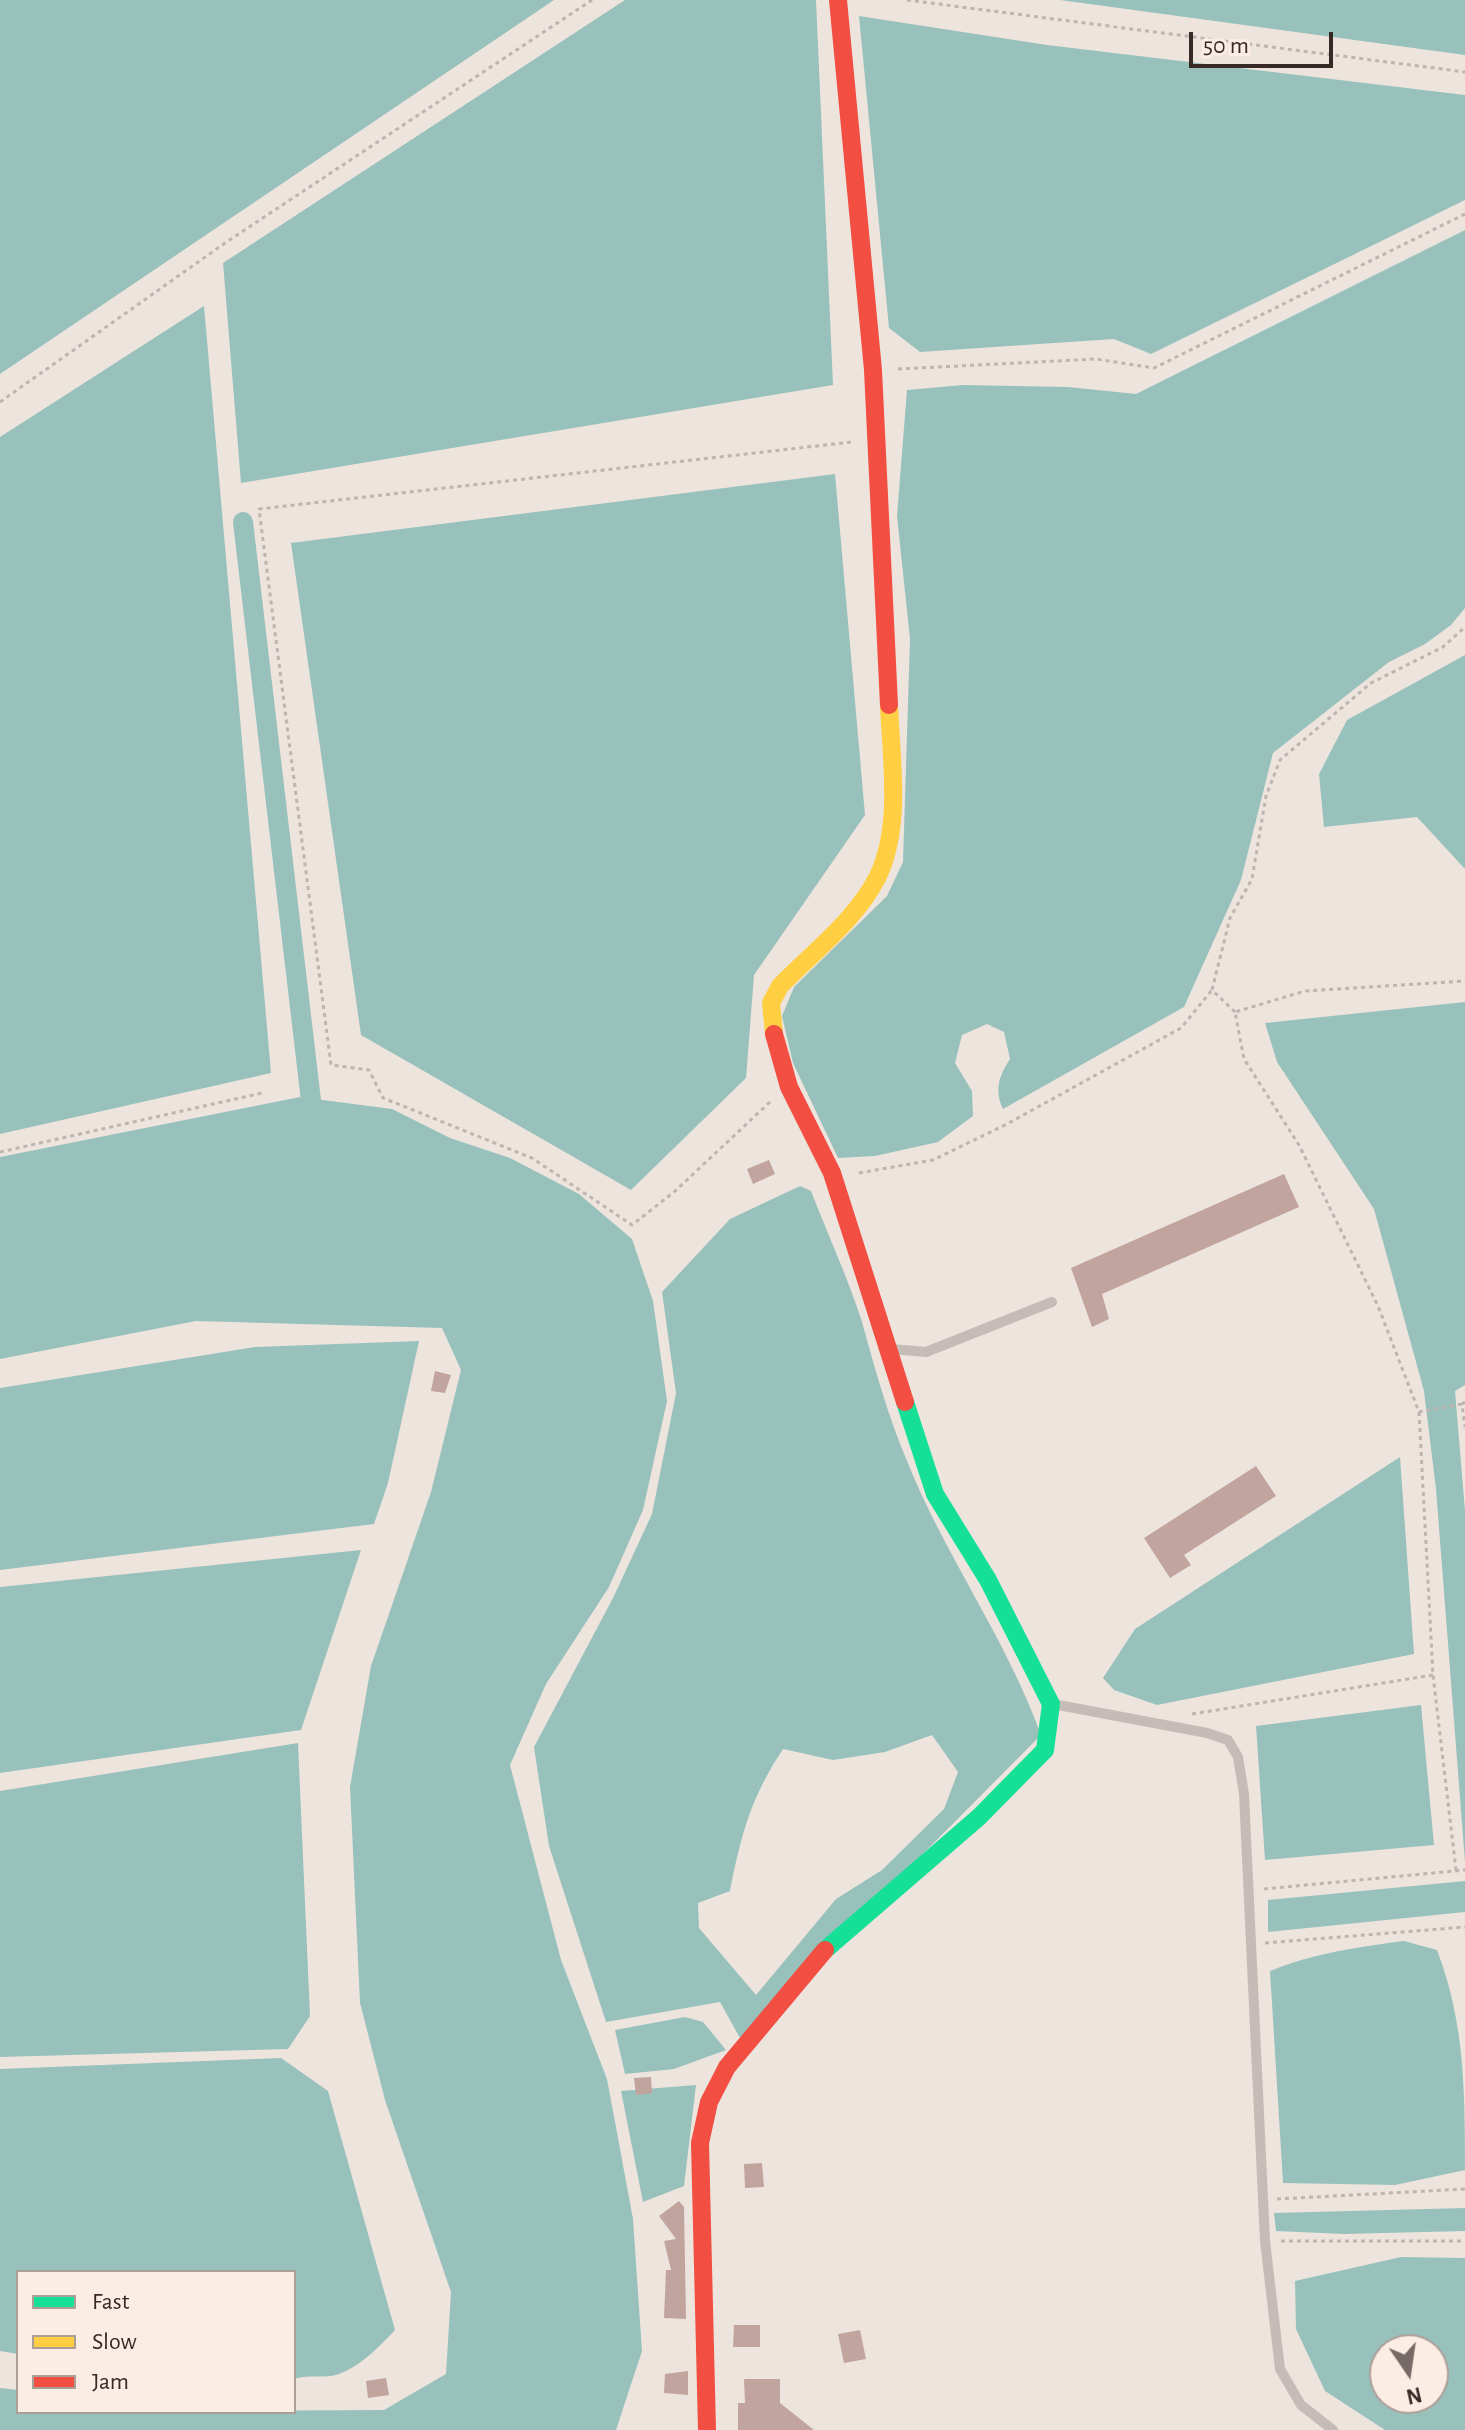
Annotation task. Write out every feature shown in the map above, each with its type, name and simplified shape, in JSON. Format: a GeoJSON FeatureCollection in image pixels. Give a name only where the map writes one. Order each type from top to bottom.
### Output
{"type":"FeatureCollection","features":[{"type":"Feature","properties":{"kind":"street"},"geometry":{"type":"LineString","coordinates":[[707,2430],[700,2143],[709,2102],[727,2067],[825,1950],[979,1817],[1045,1750],[1051,1724],[1051,1704],[988,1580],[953,1528],[935,1494],[832,1173],[789,1087],[770,1020],[771,1003],[780,986],[871,889],[884,857],[891,819],[891,756],[873,370],[838,0]]}},
{"type":"Feature","properties":{"kind":"lane"},"geometry":{"type":"LineString","coordinates":[[890,1349],[926,1352],[1052,1302]]}},
{"type":"Feature","properties":{"kind":"lane"},"geometry":{"type":"LineString","coordinates":[[1051,1704],[1228,1740],[1238,1757],[1244,1794],[1265,2241],[1280,2369],[1301,2405],[1333,2430]]}},
{"type":"Feature","properties":{"kind":"path"},"geometry":{"type":"LineString","coordinates":[[0,402],[225,243],[592,0]]}},
{"type":"Feature","properties":{"kind":"path"},"geometry":{"type":"LineString","coordinates":[[907,0],[1465,72]]}},
{"type":"Feature","properties":{"kind":"path"},"geometry":{"type":"LineString","coordinates":[[873,370],[1096,359],[1154,368],[1465,214]]}},
{"type":"Feature","properties":{"kind":"path"},"geometry":{"type":"LineString","coordinates":[[789,1087],[740,1127],[674,1192],[632,1225],[532,1158],[383,1098],[369,1070],[331,1065],[259,509],[875,440]]}},
{"type":"Feature","properties":{"kind":"path"},"geometry":{"type":"LineString","coordinates":[[832,1173],[867,1173],[933,1160],[1007,1124],[1181,1028],[1212,990],[1230,918],[1252,879],[1266,796],[1280,760],[1371,683],[1443,647],[1465,627]]}},
{"type":"Feature","properties":{"kind":"path"},"geometry":{"type":"LineString","coordinates":[[1235,1012],[1305,991],[1465,981]]}},
{"type":"Feature","properties":{"kind":"path"},"geometry":{"type":"LineString","coordinates":[[1212,990],[1235,1012],[1244,1059],[1299,1145],[1378,1306],[1420,1411],[1433,1675],[1456,1870]]}},
{"type":"Feature","properties":{"kind":"path"},"geometry":{"type":"LineString","coordinates":[[0,1152],[262,1093]]}},
{"type":"Feature","properties":{"kind":"path"},"geometry":{"type":"LineString","coordinates":[[1420,1411],[1463,1403],[1465,1427]]}},
{"type":"Feature","properties":{"kind":"path"},"geometry":{"type":"LineString","coordinates":[[1186,1715],[1433,1675]]}},
{"type":"Feature","properties":{"kind":"path"},"geometry":{"type":"LineString","coordinates":[[1249,1890],[1465,1870]]}},
{"type":"Feature","properties":{"kind":"path"},"geometry":{"type":"LineString","coordinates":[[1251,1944],[1465,1927]]}},
{"type":"Feature","properties":{"kind":"path"},"geometry":{"type":"LineString","coordinates":[[1263,2199],[1465,2189]]}},
{"type":"Feature","properties":{"kind":"path"},"geometry":{"type":"LineString","coordinates":[[1265,2241],[1465,2241]]}},
{"type":"Feature","properties":{"kind":"water"},"geometry":{"type":"Polygon","coordinates":[[[0,0],[554,0],[0,374],[0,0]]]}},
{"type":"Feature","properties":{"kind":"water"},"geometry":{"type":"Polygon","coordinates":[[[625,0],[816,0],[833,385],[241,483],[223,263],[625,0]]]}},
{"type":"Feature","properties":{"kind":"water"},"geometry":{"type":"Polygon","coordinates":[[[1060,0],[1465,0],[1465,55],[1060,0]]]}},
{"type":"Feature","properties":{"kind":"water"},"geometry":{"type":"Polygon","coordinates":[[[859,16],[1047,45],[1465,95],[1465,200],[1151,354],[1114,339],[920,352],[889,328],[859,16]]]}},
{"type":"Feature","properties":{"kind":"water"},"geometry":{"type":"Polygon","coordinates":[[[1465,230],[1465,608],[1451,625],[1425,644],[1389,662],[1273,753],[1241,880],[1184,1007],[1003,1109],[999,1083],[1010,1059],[1004,1032],[987,1024],[962,1035],[955,1063],[972,1091],[973,1116],[938,1142],[875,1156],[838,1158],[793,1063],[782,1016],[794,987],[887,896],[903,862],[910,639],[897,516],[907,390],[963,385],[1068,387],[1136,394],[1465,230]]]}},
{"type":"Feature","properties":{"kind":"water"},"geometry":{"type":"Polygon","coordinates":[[[204,306],[271,1073],[0,1134],[0,437],[204,306]]]}},
{"type":"Feature","properties":{"kind":"water"},"geometry":{"type":"Polygon","coordinates":[[[835,474],[865,815],[754,975],[746,1078],[631,1190],[361,1035],[291,543],[835,474]]]}},
{"type":"Feature","properties":{"kind":"water"},"geometry":{"type":"Polygon","coordinates":[[[1465,655],[1465,869],[1417,817],[1324,827],[1319,774],[1347,720],[1465,655]]]}},
{"type":"Feature","properties":{"kind":"water"},"geometry":{"type":"Polygon","coordinates":[[[1465,1002],[1465,1385],[1455,1391],[1465,1511],[1465,1862],[1436,1489],[1424,1391],[1374,1209],[1277,1062],[1265,1023],[1465,1002]]]}},
{"type":"Feature","properties":{"kind":"water"},"geometry":{"type":"Polygon","coordinates":[[[300,1097],[392,1109],[450,1138],[510,1158],[579,1194],[632,1239],[653,1301],[667,1401],[643,1510],[609,1587],[546,1684],[510,1765],[561,1960],[607,2079],[633,2219],[642,2351],[616,2430],[0,2430],[0,2388],[16,2390],[16,2414],[296,2414],[296,2410],[384,2410],[446,2374],[451,2292],[385,2100],[360,2003],[350,1787],[371,1666],[431,1492],[461,1370],[442,1328],[196,1321],[0,1359],[0,1157],[300,1097]]]}},
{"type":"Feature","properties":{"kind":"water"},"geometry":{"type":"Polygon","coordinates":[[[800,1186],[811,1191],[856,1306],[907,1461],[939,1530],[1011,1665],[1041,1735],[740,2038],[720,2002],[606,2022],[549,1846],[534,1747],[613,1598],[652,1514],[676,1393],[662,1292],[730,1219],[800,1186]],[[932,1735],[885,1752],[833,1760],[783,1749],[749,1817],[730,1891],[698,1903],[699,1928],[756,1995],[836,1899],[882,1870],[944,1809],[958,1772],[932,1735]]]}},
{"type":"Feature","properties":{"kind":"water"},"geometry":{"type":"Polygon","coordinates":[[[419,1341],[388,1483],[374,1524],[0,1570],[0,1388],[255,1347],[419,1341]]]}},
{"type":"Feature","properties":{"kind":"water"},"geometry":{"type":"Polygon","coordinates":[[[1400,1457],[1414,1654],[1157,1705],[1114,1690],[1103,1678],[1135,1629],[1400,1457]]]}},
{"type":"Feature","properties":{"kind":"water"},"geometry":{"type":"Polygon","coordinates":[[[361,1550],[301,1730],[0,1773],[0,1587],[361,1550]]]}},
{"type":"Feature","properties":{"kind":"water"},"geometry":{"type":"Polygon","coordinates":[[[1421,1705],[1434,1845],[1265,1860],[1256,1726],[1421,1705]]]}},
{"type":"Feature","properties":{"kind":"water"},"geometry":{"type":"Polygon","coordinates":[[[298,1743],[310,2016],[288,2049],[0,2057],[0,1791],[298,1743]]]}},
{"type":"Feature","properties":{"kind":"water"},"geometry":{"type":"Polygon","coordinates":[[[1465,1881],[1465,1912],[1268,1932],[1268,1900],[1465,1881]]]}},
{"type":"Feature","properties":{"kind":"water"},"geometry":{"type":"Polygon","coordinates":[[[1404,1941],[1437,1950],[1446,1977],[1462,2058],[1465,2170],[1395,2185],[1283,2183],[1270,1971],[1320,1955],[1404,1941]]]}},
{"type":"Feature","properties":{"kind":"water"},"geometry":{"type":"Polygon","coordinates":[[[685,2017],[703,2022],[726,2050],[674,2069],[625,2074],[615,2030],[685,2017]]]}},
{"type":"Feature","properties":{"kind":"water"},"geometry":{"type":"Polygon","coordinates":[[[281,2058],[328,2091],[395,2330],[370,2355],[347,2370],[334,2375],[296,2379],[296,2270],[16,2270],[16,2354],[0,2351],[0,2069],[281,2058]]]}},
{"type":"Feature","properties":{"kind":"water"},"geometry":{"type":"Polygon","coordinates":[[[696,2085],[684,2186],[643,2202],[621,2091],[696,2085]]]}},
{"type":"Feature","properties":{"kind":"water"},"geometry":{"type":"Polygon","coordinates":[[[1465,2208],[1465,2231],[1344,2234],[1276,2231],[1274,2213],[1465,2208]]]}},
{"type":"Feature","properties":{"kind":"water"},"geometry":{"type":"Polygon","coordinates":[[[1401,2257],[1465,2258],[1465,2430],[1385,2430],[1325,2391],[1296,2329],[1295,2281],[1401,2257]]]}},
{"type":"Feature","properties":{"kind":"building"},"geometry":{"type":"Polygon","coordinates":[[[769,1160],[775,1174],[753,1184],[747,1169],[769,1160]]]}},
{"type":"Feature","properties":{"kind":"building"},"geometry":{"type":"Polygon","coordinates":[[[1284,1174],[1299,1207],[1102,1294],[1109,1319],[1092,1327],[1071,1268],[1284,1174]]]}},
{"type":"Feature","properties":{"kind":"building"},"geometry":{"type":"Polygon","coordinates":[[[435,1371],[451,1375],[445,1393],[431,1391],[435,1371]]]}},
{"type":"Feature","properties":{"kind":"building"},"geometry":{"type":"Polygon","coordinates":[[[1256,1466],[1276,1496],[1184,1555],[1191,1565],[1170,1578],[1144,1538],[1256,1466]]]}},
{"type":"Feature","properties":{"kind":"building"},"geometry":{"type":"Polygon","coordinates":[[[651,2077],[652,2093],[636,2095],[634,2078],[651,2077]]]}},
{"type":"Feature","properties":{"kind":"building"},"geometry":{"type":"Polygon","coordinates":[[[762,2163],[764,2187],[745,2188],[744,2164],[762,2163]]]}},
{"type":"Feature","properties":{"kind":"building"},"geometry":{"type":"Polygon","coordinates":[[[679,2201],[684,2207],[686,2319],[664,2318],[666,2270],[671,2270],[664,2241],[676,2239],[659,2216],[679,2201]]]}},
{"type":"Feature","properties":{"kind":"building"},"geometry":{"type":"Polygon","coordinates":[[[734,2325],[760,2325],[760,2347],[733,2347],[734,2325]]]}},
{"type":"Feature","properties":{"kind":"building"},"geometry":{"type":"Polygon","coordinates":[[[860,2330],[866,2359],[844,2363],[838,2334],[860,2330]]]}},
{"type":"Feature","properties":{"kind":"building"},"geometry":{"type":"Polygon","coordinates":[[[688,2371],[688,2395],[664,2393],[665,2374],[688,2371]]]}},
{"type":"Feature","properties":{"kind":"building"},"geometry":{"type":"Polygon","coordinates":[[[386,2378],[389,2395],[368,2398],[366,2381],[386,2378]]]}},
{"type":"Feature","properties":{"kind":"building"},"geometry":{"type":"Polygon","coordinates":[[[744,2379],[780,2379],[780,2403],[814,2430],[738,2430],[738,2403],[745,2403],[744,2379]]]}},
{"type":"Feature","properties":{"kind":"waterway"},"geometry":{"type":"LineString","coordinates":[[243,522],[314,1126]]}},
{"type":"Feature","properties":{"kind":"traffic: fast"},"geometry":{"type":"LineString","coordinates":[[825,1950],[979,1817],[1045,1750],[1051,1704],[988,1580],[935,1494],[905,1402]]}},
{"type":"Feature","properties":{"kind":"traffic: slow"},"geometry":{"type":"LineString","coordinates":[[774,1034],[771,1003],[780,986],[858,907],[878,876],[885,856],[893,814],[889,705]]}},
{"type":"Feature","properties":{"kind":"traffic: jam"},"geometry":{"type":"LineString","coordinates":[[838,0],[873,370],[889,705]]}},
{"type":"Feature","properties":{"kind":"traffic: jam"},"geometry":{"type":"LineString","coordinates":[[774,1034],[789,1087],[832,1173],[905,1402]]}},
{"type":"Feature","properties":{"kind":"traffic: jam"},"geometry":{"type":"LineString","coordinates":[[707,2430],[700,2143],[709,2102],[727,2067],[825,1950]]}}]}
